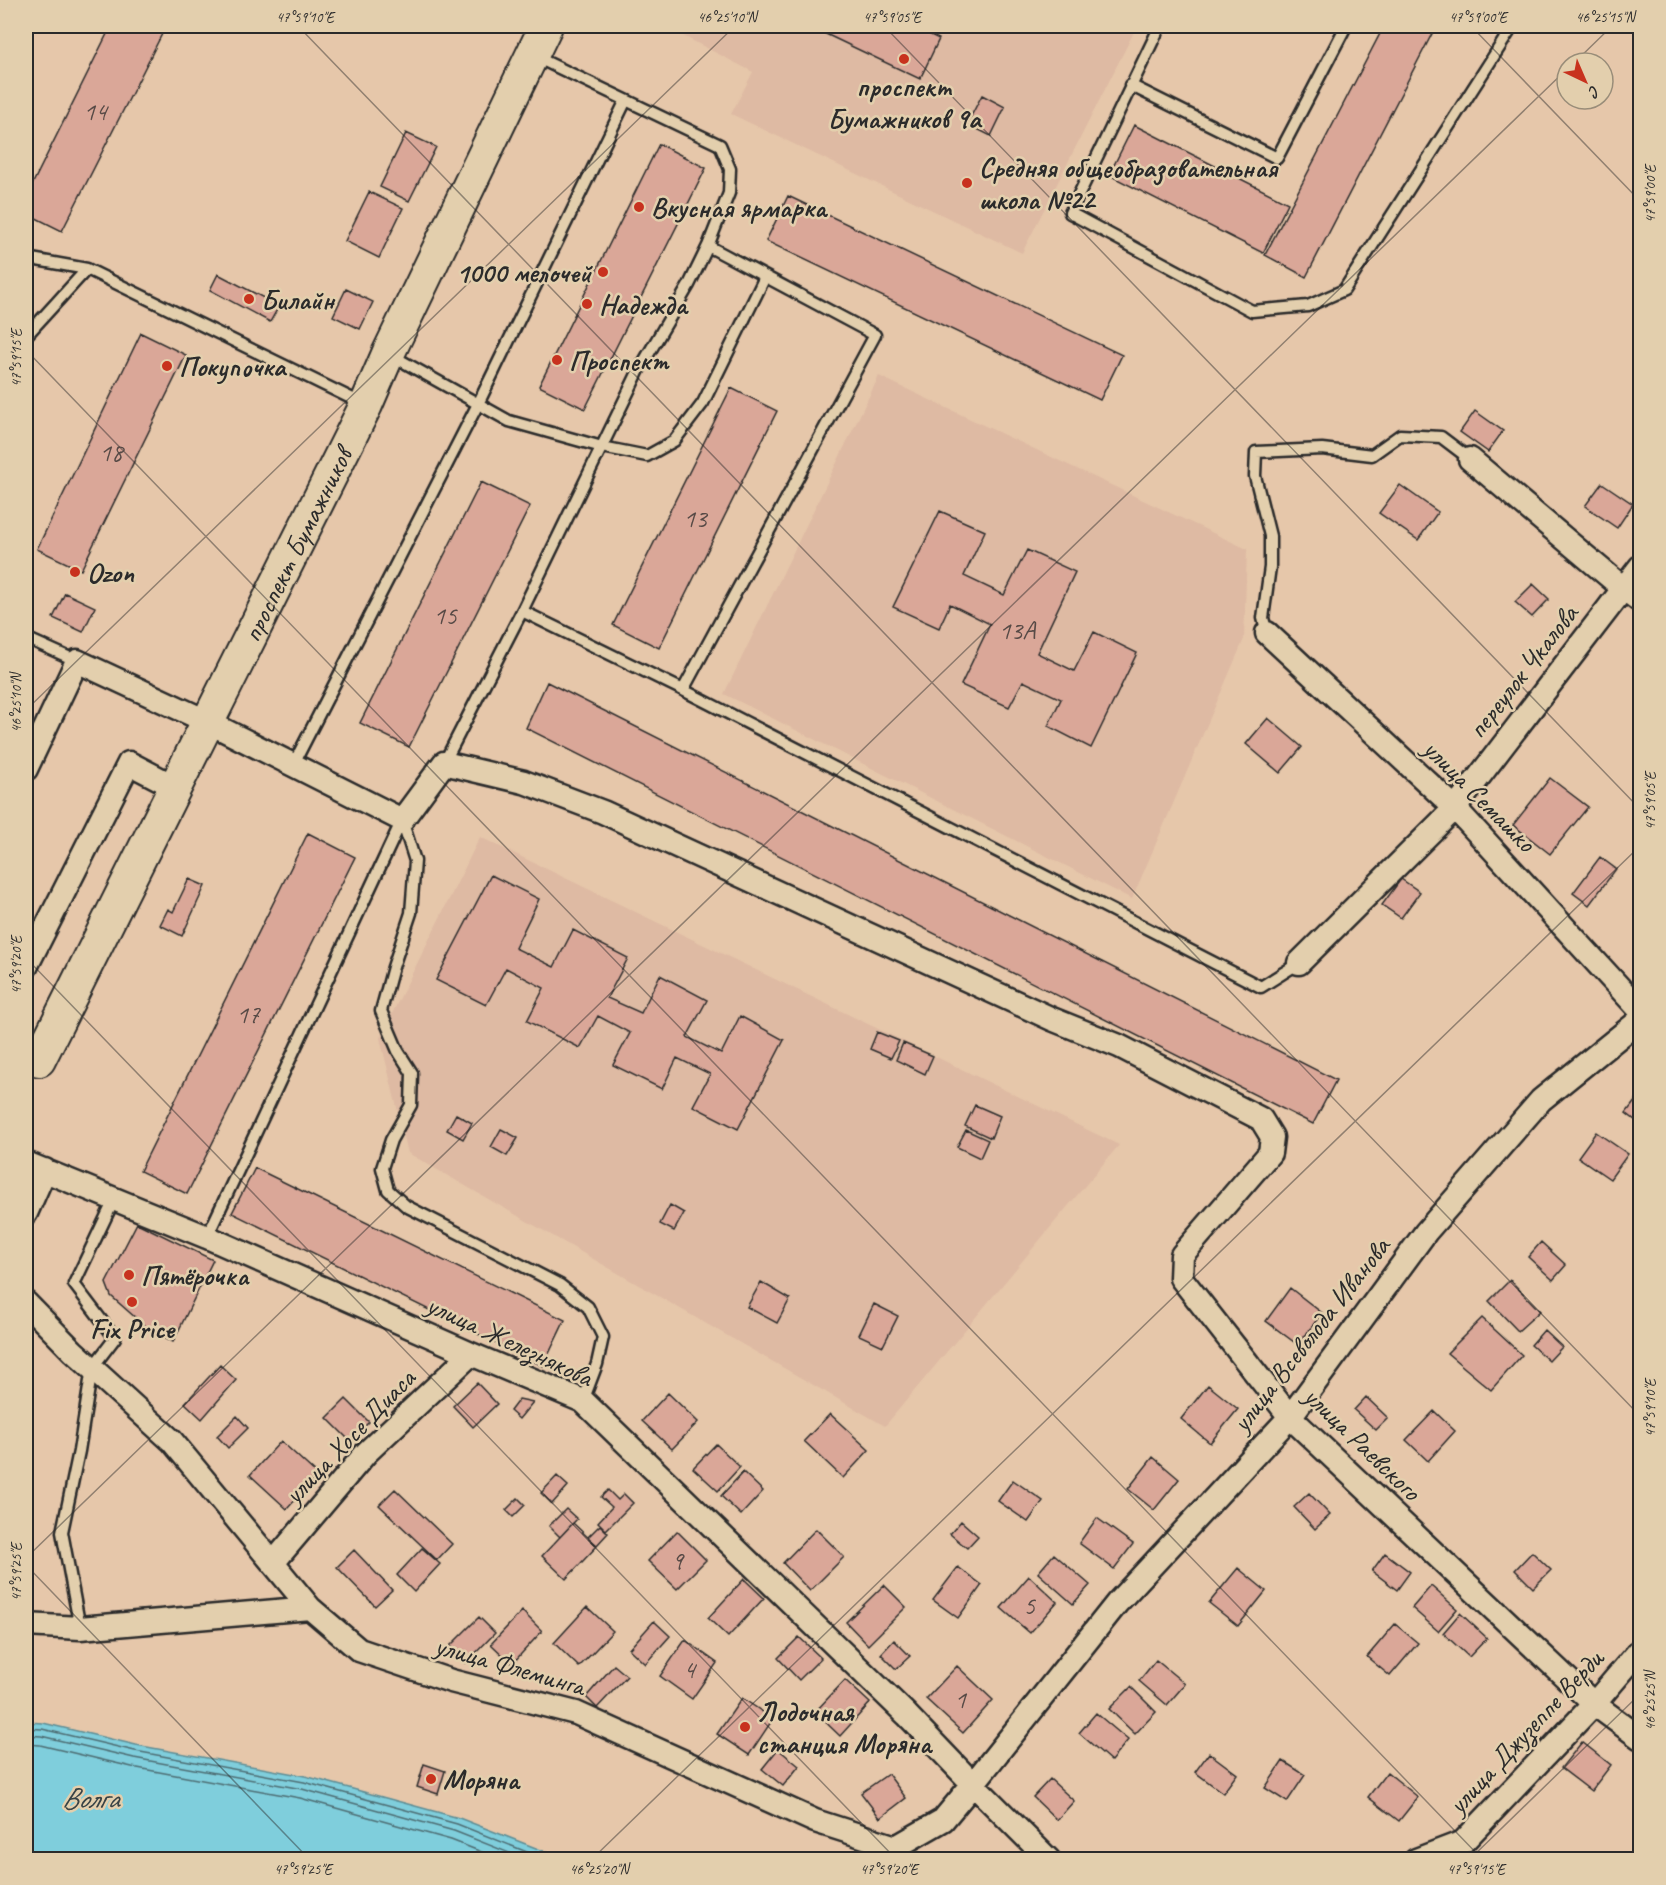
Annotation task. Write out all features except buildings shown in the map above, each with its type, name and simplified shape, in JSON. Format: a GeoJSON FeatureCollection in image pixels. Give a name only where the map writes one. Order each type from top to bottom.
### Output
{"type":"FeatureCollection","features":[{"type":"Feature","properties":{"kind":"street","name":"проспект Бумажников"},"geometry":{"type":"LineString","coordinates":[[32,1057],[208,722],[366,405],[388,354],[546,26]]}},
{"type":"Feature","properties":{"kind":"street"},"geometry":{"type":"LineString","coordinates":[[1470,459],[1632,595]]}},
{"type":"Feature","properties":{"kind":"street","name":"переулок Чкалова"},"geometry":{"type":"LineString","coordinates":[[1299,963],[1455,808],[1632,595],[1641,567]]}},
{"type":"Feature","properties":{"kind":"street","name":"улица Семашко"},"geometry":{"type":"LineString","coordinates":[[1267,633],[1455,808],[1641,1010]]}},
{"type":"Feature","properties":{"kind":"street"},"geometry":{"type":"LineString","coordinates":[[26,769],[77,661],[208,722],[402,820],[444,763]]}},
{"type":"Feature","properties":{"kind":"street"},"geometry":{"type":"LineString","coordinates":[[26,967],[129,763],[175,787]]}},
{"type":"Feature","properties":{"kind":"street","name":"улица Раевского"},"geometry":{"type":"LineString","coordinates":[[444,763],[524,782],[603,812],[1052,1019],[1119,1046],[1261,1119],[1272,1137],[1269,1153],[1182,1255],[1181,1278],[1290,1418],[1594,1704],[1641,1738]]}},
{"type":"Feature","properties":{"kind":"street","name":"улица Всеволода Иванова"},"geometry":{"type":"LineString","coordinates":[[973,1784],[1117,1602],[1290,1418],[1426,1232],[1541,1100],[1641,1020]]}},
{"type":"Feature","properties":{"kind":"street"},"geometry":{"type":"LineString","coordinates":[[26,1213],[35,1166]]}},
{"type":"Feature","properties":{"kind":"street","name":"улица Железнякова"},"geometry":{"type":"LineString","coordinates":[[35,1166],[207,1237],[583,1401],[907,1715],[973,1784]]}},
{"type":"Feature","properties":{"kind":"street","name":"улица Флеминга"},"geometry":{"type":"LineString","coordinates":[[26,1303],[92,1368],[172,1441],[310,1608],[359,1650],[451,1681],[576,1713],[815,1821],[896,1847],[943,1820],[973,1784]]}},
{"type":"Feature","properties":{"kind":"street","name":"улица Хосе Диаса"},"geometry":{"type":"LineString","coordinates":[[273,1563],[366,1453],[471,1354]]}},
{"type":"Feature","properties":{"kind":"street"},"geometry":{"type":"LineString","coordinates":[[26,1625],[80,1628],[310,1608]]}},
{"type":"Feature","properties":{"kind":"street","name":"улица Джузеппе Верди"},"geometry":{"type":"LineString","coordinates":[[1416,1860],[1462,1842],[1594,1704],[1641,1650]]}},
{"type":"Feature","properties":{"kind":"street"},"geometry":{"type":"LineString","coordinates":[[973,1784],[1049,1860]]}},
{"type":"Feature","properties":{"kind":"lane"},"geometry":{"type":"LineString","coordinates":[[1160,26],[1070,213],[1252,311],[1308,306],[1344,290],[1513,26]]}},
{"type":"Feature","properties":{"kind":"lane"},"geometry":{"type":"LineString","coordinates":[[1130,86],[1277,158],[1346,26]]}},
{"type":"Feature","properties":{"kind":"lane"},"geometry":{"type":"LineString","coordinates":[[444,763],[522,611],[639,370],[689,285],[708,246],[729,193],[730,169],[720,146],[531,54]]}},
{"type":"Feature","properties":{"kind":"lane"},"geometry":{"type":"LineString","coordinates":[[293,765],[479,402],[626,100]]}},
{"type":"Feature","properties":{"kind":"lane"},"geometry":{"type":"LineString","coordinates":[[683,690],[875,335],[708,246]]}},
{"type":"Feature","properties":{"kind":"lane"},"geometry":{"type":"LineString","coordinates":[[26,258],[87,269],[366,405]]}},
{"type":"Feature","properties":{"kind":"lane"},"geometry":{"type":"LineString","coordinates":[[26,336],[87,269]]}},
{"type":"Feature","properties":{"kind":"lane"},"geometry":{"type":"LineString","coordinates":[[388,354],[479,402],[509,421],[602,447],[647,456],[674,441],[703,403],[765,277]]}},
{"type":"Feature","properties":{"kind":"lane"},"geometry":{"type":"LineString","coordinates":[[1267,633],[1263,618],[1270,567],[1270,536],[1255,476],[1256,452],[1322,449],[1372,455],[1400,435],[1441,437],[1470,459]]}},
{"type":"Feature","properties":{"kind":"lane"},"geometry":{"type":"LineString","coordinates":[[522,611],[683,690],[1262,987],[1299,963]]}},
{"type":"Feature","properties":{"kind":"lane"},"geometry":{"type":"LineString","coordinates":[[26,638],[77,661]]}},
{"type":"Feature","properties":{"kind":"lane"},"geometry":{"type":"LineString","coordinates":[[207,1237],[402,820]]}},
{"type":"Feature","properties":{"kind":"lane"},"geometry":{"type":"LineString","coordinates":[[402,820],[415,861],[411,914],[381,1011],[398,1051],[412,1073],[411,1105],[391,1140],[381,1168],[388,1190],[406,1206],[560,1285],[588,1307],[603,1337],[597,1364],[583,1401]]}},
{"type":"Feature","properties":{"kind":"lane"},"geometry":{"type":"LineString","coordinates":[[80,1628],[62,1532],[79,1451],[92,1368],[115,1338],[74,1284],[115,1198]]}},
{"type":"Feature","properties":{"kind":"shaded area","name":"Средняя общеобразовательная школа №22"},"geometry":{"type":"Polygon","coordinates":[[[669,26],[1137,26],[1022,253],[731,114],[753,72],[668,28],[669,26]]]}},
{"type":"Feature","properties":{"kind":"shaded area"},"geometry":{"type":"Polygon","coordinates":[[[879,376],[1247,549],[1244,639],[1132,899],[724,694],[879,376]]]}},
{"type":"Feature","properties":{"kind":"shaded area"},"geometry":{"type":"Polygon","coordinates":[[[480,837],[1119,1145],[885,1426],[408,1153],[380,1038],[480,837]]]}},
{"type":"Feature","properties":{"kind":"water","name":"Волга"},"geometry":{"type":"Polygon","coordinates":[[[26,1722],[43,1723],[136,1745],[305,1776],[459,1818],[564,1859],[26,1859],[26,1722]]]}},
{"type":"Feature","properties":{"kind":"place","name":"проспект Бумажников 9а"},"geometry":{"type":"Point","coordinates":[904,59]}},
{"type":"Feature","properties":{"kind":"place","name":"Средняя общеобразовательная школа №22"},"geometry":{"type":"Point","coordinates":[967,183]}},
{"type":"Feature","properties":{"kind":"place","name":"Вкусная ярмарка"},"geometry":{"type":"Point","coordinates":[639,207]}},
{"type":"Feature","properties":{"kind":"place","name":"1000 мелочей"},"geometry":{"type":"Point","coordinates":[603,272]}},
{"type":"Feature","properties":{"kind":"place","name":"Билайн"},"geometry":{"type":"Point","coordinates":[249,299]}},
{"type":"Feature","properties":{"kind":"place","name":"Надежда"},"geometry":{"type":"Point","coordinates":[587,304]}},
{"type":"Feature","properties":{"kind":"place","name":"Проспект"},"geometry":{"type":"Point","coordinates":[557,360]}},
{"type":"Feature","properties":{"kind":"place","name":"Покупочка"},"geometry":{"type":"Point","coordinates":[167,366]}},
{"type":"Feature","properties":{"kind":"place","name":"Ozon"},"geometry":{"type":"Point","coordinates":[75,572]}},
{"type":"Feature","properties":{"kind":"place","name":"Пятёрочка"},"geometry":{"type":"Point","coordinates":[129,1275]}},
{"type":"Feature","properties":{"kind":"place","name":"Fix Price"},"geometry":{"type":"Point","coordinates":[132,1302]}},
{"type":"Feature","properties":{"kind":"place","name":"Лодочная станция Моряна"},"geometry":{"type":"Point","coordinates":[745,1727]}},
{"type":"Feature","properties":{"kind":"place","name":"Моряна"},"geometry":{"type":"Point","coordinates":[431,1779]}}]}
